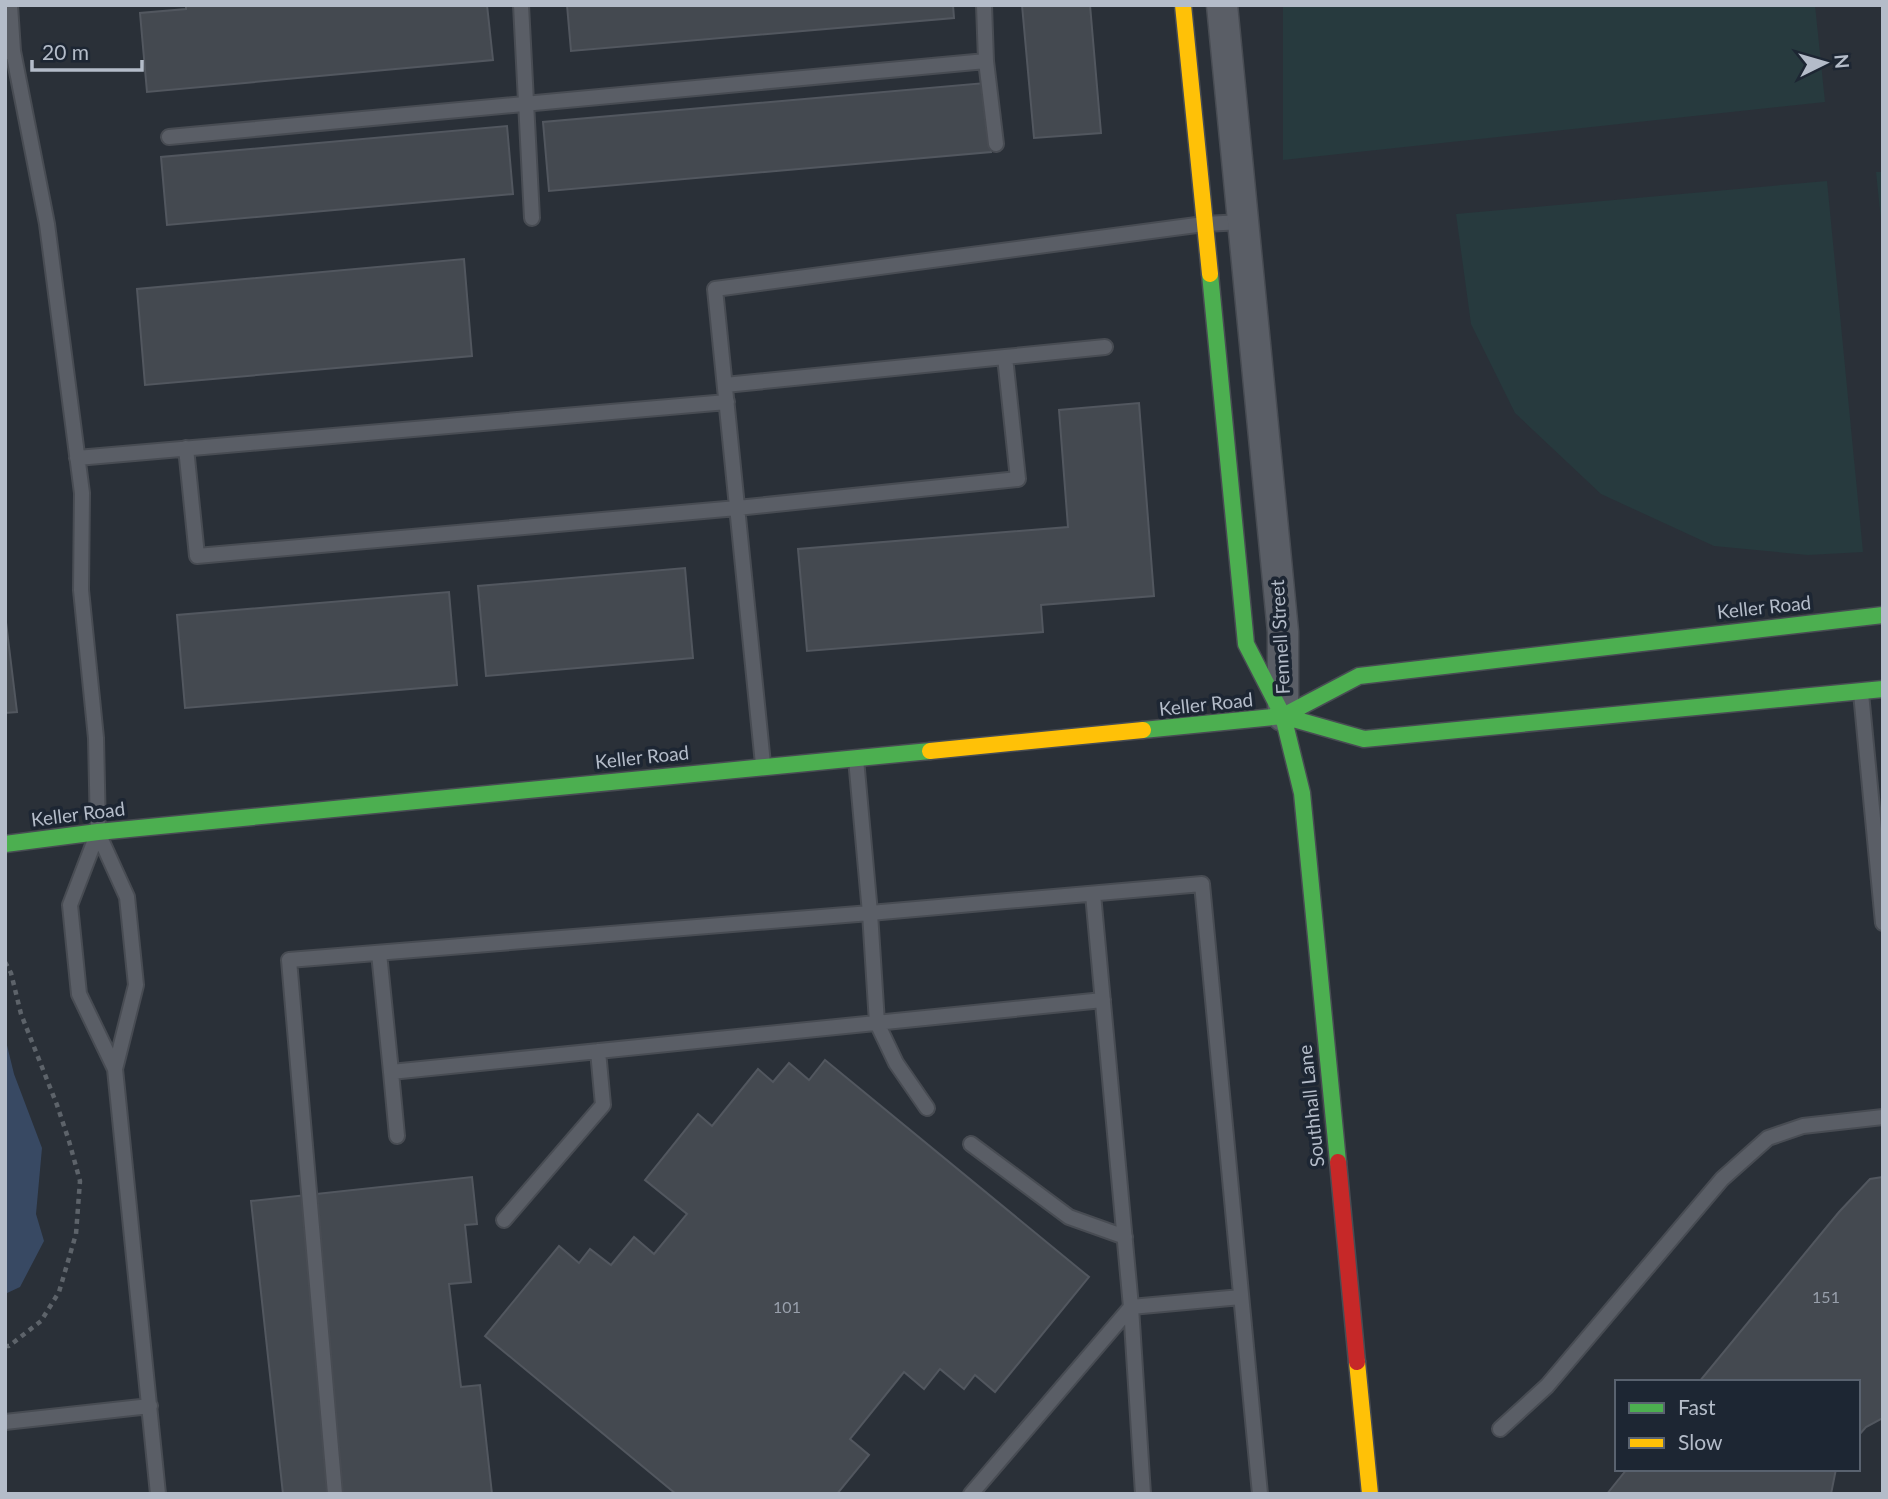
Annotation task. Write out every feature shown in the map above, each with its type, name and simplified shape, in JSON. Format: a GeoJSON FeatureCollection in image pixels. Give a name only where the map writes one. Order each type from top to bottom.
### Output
{"type":"FeatureCollection","features":[{"type":"Feature","properties":{"kind":"street","name":"Fennell Street"},"geometry":{"type":"LineString","coordinates":[[1182,5],[1246,644],[1283,716]]}},
{"type":"Feature","properties":{"kind":"street","name":"Fennell Street"},"geometry":{"type":"LineString","coordinates":[[1222,5],[1283,632],[1283,716]]}},
{"type":"Feature","properties":{"kind":"street","name":"Keller Road"},"geometry":{"type":"LineString","coordinates":[[5,844],[98,832],[1283,716],[1359,676],[1883,615]]}},
{"type":"Feature","properties":{"kind":"street","name":"Keller Road"},"geometry":{"type":"LineString","coordinates":[[1283,716],[1364,739],[1883,689]]}},
{"type":"Feature","properties":{"kind":"street","name":"Southhall Lane"},"geometry":{"type":"LineString","coordinates":[[1283,716],[1302,793],[1370,1494]]}},
{"type":"Feature","properties":{"kind":"lane"},"geometry":{"type":"LineString","coordinates":[[10,5],[9,52],[47,224],[82,493],[81,590],[96,738],[98,832],[70,905],[79,994],[115,1069],[158,1494]]}},
{"type":"Feature","properties":{"kind":"lane"},"geometry":{"type":"LineString","coordinates":[[521,5],[532,218]]}},
{"type":"Feature","properties":{"kind":"lane"},"geometry":{"type":"LineString","coordinates":[[984,5],[986,61],[996,144]]}},
{"type":"Feature","properties":{"kind":"lane"},"geometry":{"type":"LineString","coordinates":[[169,138],[986,61]]}},
{"type":"Feature","properties":{"kind":"lane"},"geometry":{"type":"LineString","coordinates":[[763,766],[715,289],[1204,223],[1243,222]]}},
{"type":"Feature","properties":{"kind":"lane"},"geometry":{"type":"LineString","coordinates":[[725,385],[1105,347]]}},
{"type":"Feature","properties":{"kind":"lane"},"geometry":{"type":"LineString","coordinates":[[186,448],[197,556],[1018,480],[1005,357]]}},
{"type":"Feature","properties":{"kind":"lane"},"geometry":{"type":"LineString","coordinates":[[77,458],[727,402]]}},
{"type":"Feature","properties":{"kind":"lane"},"geometry":{"type":"LineString","coordinates":[[1861,691],[1883,923]]}},
{"type":"Feature","properties":{"kind":"lane"},"geometry":{"type":"LineString","coordinates":[[855,758],[877,1023],[896,1063],[927,1108]]}},
{"type":"Feature","properties":{"kind":"lane"},"geometry":{"type":"LineString","coordinates":[[98,832],[127,897],[136,985],[115,1069]]}},
{"type":"Feature","properties":{"kind":"lane"},"geometry":{"type":"LineString","coordinates":[[335,1494],[289,960],[870,914],[1202,884],[1260,1494]]}},
{"type":"Feature","properties":{"kind":"lane"},"geometry":{"type":"LineString","coordinates":[[1093,894],[1131,1307],[1143,1494]]}},
{"type":"Feature","properties":{"kind":"lane"},"geometry":{"type":"LineString","coordinates":[[379,953],[397,1136]]}},
{"type":"Feature","properties":{"kind":"lane"},"geometry":{"type":"LineString","coordinates":[[391,1072],[1102,1000]]}},
{"type":"Feature","properties":{"kind":"lane"},"geometry":{"type":"LineString","coordinates":[[504,1220],[603,1105],[598,1051]]}},
{"type":"Feature","properties":{"kind":"lane"},"geometry":{"type":"LineString","coordinates":[[1500,1429],[1547,1386],[1722,1179],[1768,1138],[1803,1126],[1883,1117]]}},
{"type":"Feature","properties":{"kind":"lane"},"geometry":{"type":"LineString","coordinates":[[971,1144],[1069,1217],[1125,1237]]}},
{"type":"Feature","properties":{"kind":"lane"},"geometry":{"type":"LineString","coordinates":[[971,1494],[1131,1307],[1241,1297]]}},
{"type":"Feature","properties":{"kind":"lane"},"geometry":{"type":"LineString","coordinates":[[5,1422],[150,1406]]}},
{"type":"Feature","properties":{"kind":"path"},"geometry":{"type":"LineString","coordinates":[[5,962],[11,973],[21,1014],[69,1140],[80,1181],[76,1234],[59,1292],[41,1321],[9,1346],[5,1346]]}},
{"type":"Feature","properties":{"kind":"green space"},"geometry":{"type":"Polygon","coordinates":[[[1283,5],[1815,5],[1825,102],[1283,160],[1283,5]]]}},
{"type":"Feature","properties":{"kind":"green space"},"geometry":{"type":"Polygon","coordinates":[[[1876,172],[1883,172],[1883,239],[1876,172]]]}},
{"type":"Feature","properties":{"kind":"green space"},"geometry":{"type":"Polygon","coordinates":[[[1827,181],[1863,552],[1808,555],[1714,546],[1601,494],[1515,413],[1471,324],[1456,214],[1827,181]]]}},
{"type":"Feature","properties":{"kind":"water"},"geometry":{"type":"Polygon","coordinates":[[[5,1037],[14,1074],[42,1148],[36,1214],[44,1241],[20,1287],[5,1294],[5,1037]]]}},
{"type":"Feature","properties":{"kind":"building"},"geometry":{"type":"Polygon","coordinates":[[[186,5],[487,5],[493,60],[147,92],[140,13],[186,9],[186,5]]]}},
{"type":"Feature","properties":{"kind":"building"},"geometry":{"type":"Polygon","coordinates":[[[567,5],[953,5],[954,18],[571,51],[567,5]]]}},
{"type":"Feature","properties":{"kind":"building"},"geometry":{"type":"Polygon","coordinates":[[[1022,5],[1090,5],[1101,133],[1034,138],[1022,5]]]}},
{"type":"Feature","properties":{"kind":"building"},"geometry":{"type":"Polygon","coordinates":[[[985,83],[991,152],[549,191],[543,122],[985,83]]]}},
{"type":"Feature","properties":{"kind":"building"},"geometry":{"type":"Polygon","coordinates":[[[507,126],[513,194],[167,225],[161,157],[507,126]]]}},
{"type":"Feature","properties":{"kind":"building"},"geometry":{"type":"Polygon","coordinates":[[[464,259],[472,356],[145,385],[137,289],[464,259]]]}},
{"type":"Feature","properties":{"kind":"building"},"geometry":{"type":"Polygon","coordinates":[[[1139,403],[1154,596],[1041,605],[1043,632],[807,651],[798,549],[1068,527],[1059,410],[1139,403]]]}},
{"type":"Feature","properties":{"kind":"building"},"geometry":{"type":"Polygon","coordinates":[[[685,568],[693,658],[486,676],[478,586],[685,568]]]}},
{"type":"Feature","properties":{"kind":"building"},"geometry":{"type":"Polygon","coordinates":[[[449,592],[457,685],[185,708],[177,615],[449,592]]]}},
{"type":"Feature","properties":{"kind":"building"},"geometry":{"type":"Polygon","coordinates":[[[5,614],[17,712],[5,713],[5,614]]]}},
{"type":"Feature","properties":{"kind":"building"},"geometry":{"type":"Polygon","coordinates":[[[825,1060],[1089,1277],[995,1392],[975,1375],[964,1389],[940,1369],[924,1389],[904,1372],[850,1439],[869,1455],[837,1494],[676,1494],[485,1336],[559,1246],[579,1263],[590,1249],[611,1265],[634,1237],[654,1254],[687,1214],[645,1180],[698,1114],[712,1126],[758,1069],[773,1082],[789,1063],[809,1080],[825,1060]]]}},
{"type":"Feature","properties":{"kind":"building"},"geometry":{"type":"Polygon","coordinates":[[[472,1177],[477,1224],[465,1225],[471,1282],[449,1284],[461,1387],[480,1385],[492,1494],[283,1494],[251,1201],[472,1177]]]}},
{"type":"Feature","properties":{"kind":"building"},"geometry":{"type":"Polygon","coordinates":[[[1883,1177],[1883,1418],[1866,1427],[1860,1434],[1860,1380],[1701,1380],[1839,1212],[1870,1179],[1883,1177]]]}},
{"type":"Feature","properties":{"kind":"building"},"geometry":{"type":"Polygon","coordinates":[[[1625,1471],[1836,1471],[1831,1494],[1607,1494],[1625,1471]]]}},
{"type":"Feature","properties":{"kind":"traffic: fast"},"geometry":{"type":"LineString","coordinates":[[1210,274],[1246,644],[1283,716],[1302,793],[1338,1162]]}},
{"type":"Feature","properties":{"kind":"traffic: fast"},"geometry":{"type":"LineString","coordinates":[[1143,730],[1283,716],[1359,676],[1883,615]]}},
{"type":"Feature","properties":{"kind":"traffic: fast"},"geometry":{"type":"LineString","coordinates":[[1283,716],[1364,739],[1883,689]]}},
{"type":"Feature","properties":{"kind":"traffic: fast"},"geometry":{"type":"LineString","coordinates":[[5,844],[98,832],[930,751]]}},
{"type":"Feature","properties":{"kind":"traffic: slow"},"geometry":{"type":"LineString","coordinates":[[1183,5],[1210,274]]}},
{"type":"Feature","properties":{"kind":"traffic: slow"},"geometry":{"type":"LineString","coordinates":[[930,751],[1143,730]]}},
{"type":"Feature","properties":{"kind":"traffic: slow"},"geometry":{"type":"LineString","coordinates":[[1357,1362],[1370,1494]]}},
{"type":"Feature","properties":{"kind":"traffic: jam"},"geometry":{"type":"LineString","coordinates":[[1338,1162],[1357,1362]]}}]}
